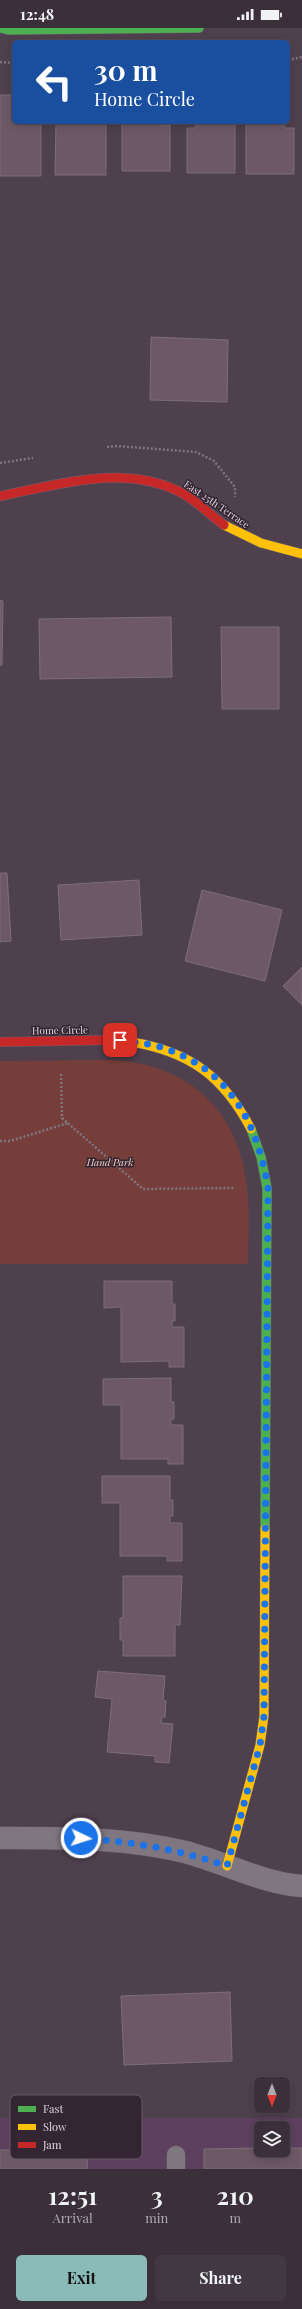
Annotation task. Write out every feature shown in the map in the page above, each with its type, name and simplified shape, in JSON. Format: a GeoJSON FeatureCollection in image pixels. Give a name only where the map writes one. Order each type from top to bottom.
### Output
{"type":"FeatureCollection","features":[{"type":"Feature","properties":{"kind":"street"},"geometry":{"type":"LineString","coordinates":[[0,28],[9,30],[198,28]]}},
{"type":"Feature","properties":{"kind":"street","name":"East 25th Terrace"},"geometry":{"type":"LineString","coordinates":[[0,496],[71,481],[99,477],[141,479],[175,489],[236,532],[268,547],[302,554]]}},
{"type":"Feature","properties":{"kind":"street","name":"Home Circle"},"geometry":{"type":"LineString","coordinates":[[0,1042],[120,1040],[156,1046],[182,1056],[209,1073],[230,1092],[254,1132],[263,1158],[268,1188],[264,1716],[260,1745],[227,1866]]}},
{"type":"Feature","properties":{"kind":"street"},"geometry":{"type":"LineString","coordinates":[[0,1838],[81,1838],[149,1844],[186,1852],[273,1881],[302,1886]]}},
{"type":"Feature","properties":{"kind":"path"},"geometry":{"type":"LineString","coordinates":[[290,60],[302,57]]}},
{"type":"Feature","properties":{"kind":"path"},"geometry":{"type":"LineString","coordinates":[[0,62],[12,63]]}},
{"type":"Feature","properties":{"kind":"path"},"geometry":{"type":"LineString","coordinates":[[61,1074],[62,1118],[143,1189],[234,1188]]}},
{"type":"Feature","properties":{"kind":"path"},"geometry":{"type":"LineString","coordinates":[[0,1141],[10,1141],[68,1124]]}},
{"type":"Feature","properties":{"kind":"shaded area"},"geometry":{"type":"Polygon","coordinates":[[[0,2118],[10,2118],[10,2159],[142,2159],[142,2118],[302,2118],[302,2169],[0,2169],[0,2118]]]}},
{"type":"Feature","properties":{"kind":"green space","name":"Hand Park"},"geometry":{"type":"Polygon","coordinates":[[[113,1060],[141,1064],[165,1071],[187,1082],[206,1097],[221,1115],[234,1136],[242,1161],[247,1188],[249,1216],[248,1264],[0,1264],[0,1061],[113,1060]]]}},
{"type":"Feature","properties":{"kind":"building"},"geometry":{"type":"Polygon","coordinates":[[[0,95],[12,95],[12,124],[41,124],[41,176],[0,176],[0,95]]]}},
{"type":"Feature","properties":{"kind":"building"},"geometry":{"type":"Polygon","coordinates":[[[56,124],[106,124],[106,175],[55,175],[56,124]]]}},
{"type":"Feature","properties":{"kind":"building"},"geometry":{"type":"Polygon","coordinates":[[[122,124],[160,124],[160,126],[170,125],[170,171],[122,171],[122,124]]]}},
{"type":"Feature","properties":{"kind":"building"},"geometry":{"type":"Polygon","coordinates":[[[196,124],[235,124],[235,173],[187,173],[187,128],[196,128],[196,124]]]}},
{"type":"Feature","properties":{"kind":"building"},"geometry":{"type":"Polygon","coordinates":[[[246,124],[284,124],[284,128],[294,128],[294,174],[246,174],[246,124]]]}},
{"type":"Feature","properties":{"kind":"building"},"geometry":{"type":"Polygon","coordinates":[[[151,337],[228,340],[227,402],[150,400],[151,337]]]}},
{"type":"Feature","properties":{"kind":"building"},"geometry":{"type":"Polygon","coordinates":[[[0,600],[3,601],[2,665],[0,665],[0,600]]]}},
{"type":"Feature","properties":{"kind":"building"},"geometry":{"type":"Polygon","coordinates":[[[171,617],[172,677],[40,679],[39,619],[171,617]]]}},
{"type":"Feature","properties":{"kind":"building"},"geometry":{"type":"Polygon","coordinates":[[[221,627],[279,627],[279,709],[222,709],[221,627]]]}},
{"type":"Feature","properties":{"kind":"building"},"geometry":{"type":"Polygon","coordinates":[[[0,873],[7,873],[11,941],[0,942],[0,873]]]}},
{"type":"Feature","properties":{"kind":"building"},"geometry":{"type":"Polygon","coordinates":[[[139,880],[142,935],[61,940],[58,885],[139,880]]]}},
{"type":"Feature","properties":{"kind":"building"},"geometry":{"type":"Polygon","coordinates":[[[202,890],[282,910],[265,981],[185,961],[202,890]]]}},
{"type":"Feature","properties":{"kind":"building"},"geometry":{"type":"Polygon","coordinates":[[[302,967],[302,1005],[283,986],[302,967]]]}},
{"type":"Feature","properties":{"kind":"building"},"geometry":{"type":"Polygon","coordinates":[[[104,1281],[172,1281],[172,1304],[175,1304],[175,1321],[172,1321],[172,1327],[184,1327],[184,1367],[169,1367],[169,1361],[121,1362],[121,1307],[104,1308],[104,1281]]]}},
{"type":"Feature","properties":{"kind":"building"},"geometry":{"type":"Polygon","coordinates":[[[171,1378],[171,1402],[174,1402],[174,1419],[171,1419],[171,1425],[183,1425],[183,1464],[168,1464],[168,1459],[121,1459],[121,1405],[103,1405],[103,1379],[171,1378]]]}},
{"type":"Feature","properties":{"kind":"building"},"geometry":{"type":"Polygon","coordinates":[[[102,1476],[170,1476],[170,1500],[173,1500],[173,1516],[170,1516],[170,1523],[182,1523],[182,1561],[167,1561],[167,1556],[120,1556],[120,1503],[102,1503],[102,1476]]]}},
{"type":"Feature","properties":{"kind":"building"},"geometry":{"type":"Polygon","coordinates":[[[123,1576],[182,1576],[180,1625],[175,1625],[175,1656],[123,1656],[123,1640],[120,1640],[120,1618],[123,1618],[123,1576]]]}},
{"type":"Feature","properties":{"kind":"building"},"geometry":{"type":"Polygon","coordinates":[[[98,1671],[165,1676],[163,1700],[166,1701],[165,1717],[162,1717],[161,1723],[173,1724],[169,1763],[155,1762],[155,1756],[107,1752],[112,1699],[95,1697],[98,1671]]]}},
{"type":"Feature","properties":{"kind":"building"},"geometry":{"type":"Polygon","coordinates":[[[230,1992],[232,2061],[124,2065],[121,1996],[230,1992]]]}},
{"type":"Feature","properties":{"kind":"building"},"geometry":{"type":"Polygon","coordinates":[[[254,2148],[254,2157],[290,2157],[290,2148],[302,2148],[302,2169],[204,2169],[204,2149],[254,2148]]]}},
{"type":"Feature","properties":{"kind":"building"},"geometry":{"type":"Polygon","coordinates":[[[0,2150],[10,2150],[10,2159],[88,2159],[87,2169],[0,2169],[0,2150]]]}},
{"type":"Feature","properties":{"kind":"traffic: fast"},"geometry":{"type":"LineString","coordinates":[[0,28],[9,30],[199,28]]}},
{"type":"Feature","properties":{"kind":"traffic: fast"},"geometry":{"type":"LineString","coordinates":[[251,1129],[261,1157],[267,1188],[265,1529]]}},
{"type":"Feature","properties":{"kind":"traffic: slow"},"geometry":{"type":"LineString","coordinates":[[224,525],[261,543],[302,554]]}},
{"type":"Feature","properties":{"kind":"traffic: slow"},"geometry":{"type":"LineString","coordinates":[[132,1042],[153,1046],[171,1052],[203,1069],[229,1094],[251,1129]]}},
{"type":"Feature","properties":{"kind":"traffic: slow"},"geometry":{"type":"LineString","coordinates":[[227,1866],[260,1745],[264,1716],[265,1529]]}},
{"type":"Feature","properties":{"kind":"traffic: jam"},"geometry":{"type":"LineString","coordinates":[[0,496],[67,482],[90,479],[136,479],[159,483],[186,495],[224,525]]}},
{"type":"Feature","properties":{"kind":"traffic: jam"},"geometry":{"type":"LineString","coordinates":[[0,1042],[112,1040],[132,1042]]}},
{"type":"Feature","properties":{"kind":"route"},"geometry":{"type":"LineString","coordinates":[[81,1838],[149,1844],[186,1852],[227,1866],[260,1745],[264,1716],[268,1188],[263,1158],[254,1132],[240,1106],[230,1092],[209,1073],[182,1056],[156,1046],[120,1040]]}}]}
